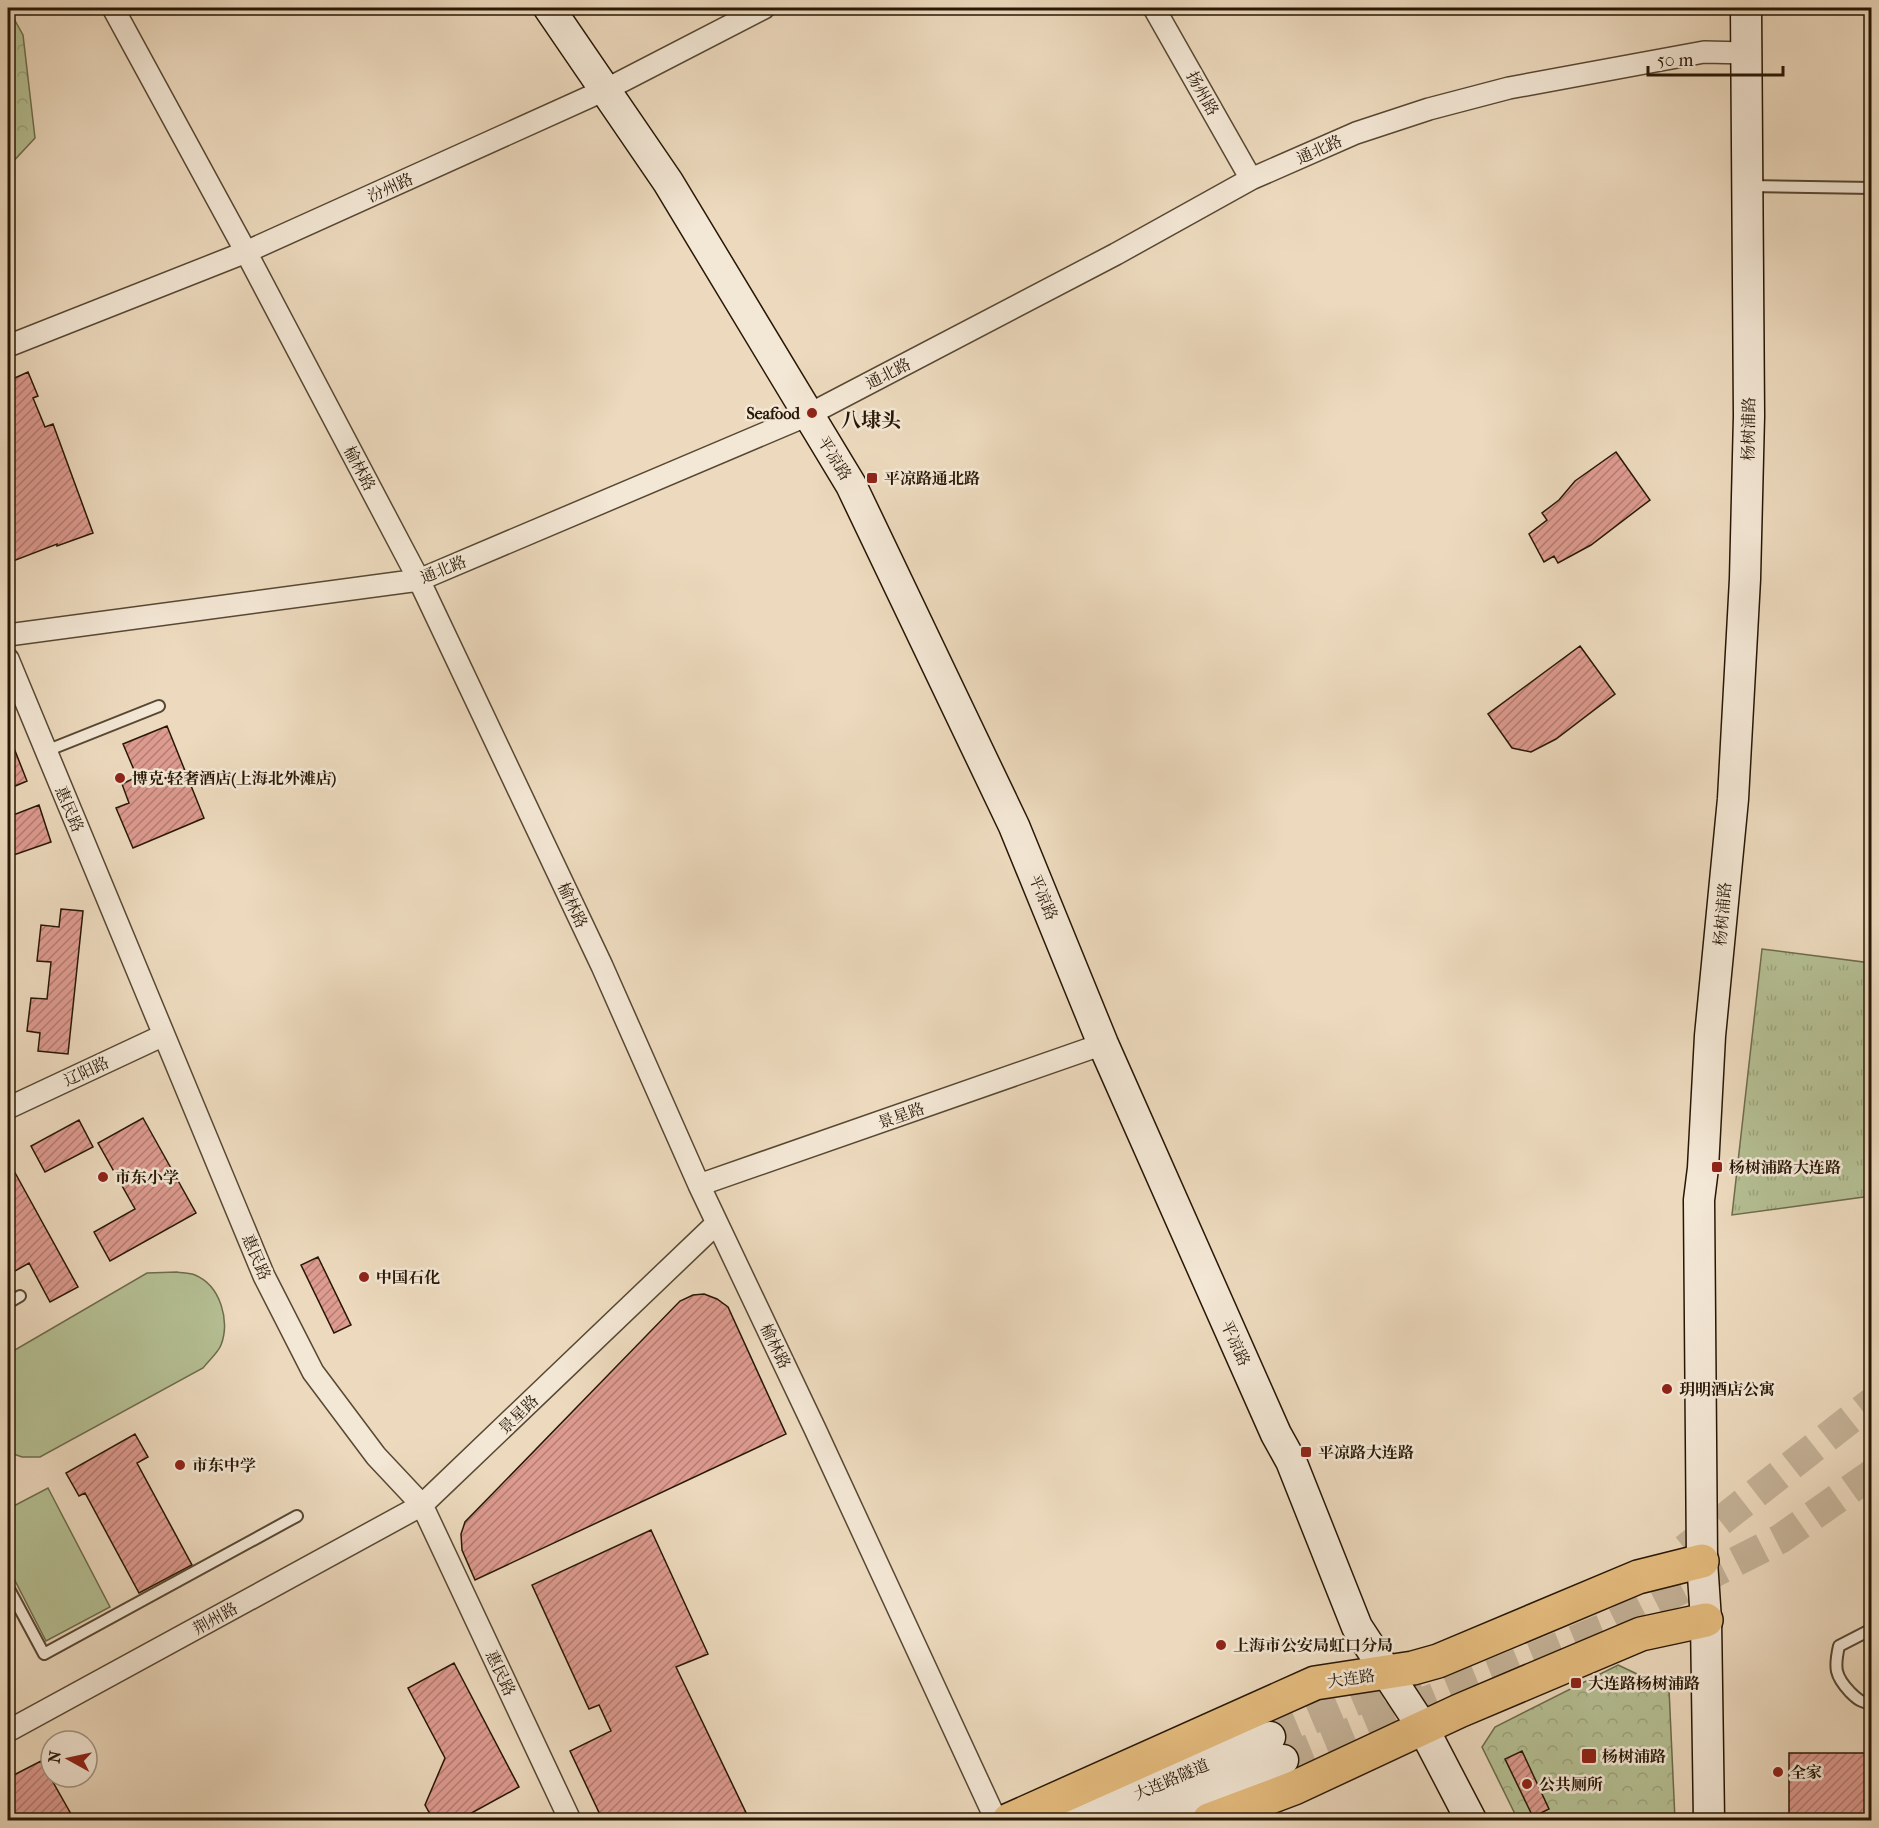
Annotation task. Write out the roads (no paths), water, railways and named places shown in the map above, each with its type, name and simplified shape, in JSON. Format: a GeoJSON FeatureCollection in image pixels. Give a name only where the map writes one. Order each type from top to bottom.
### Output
{"type":"FeatureCollection","features":[{"type":"Feature","properties":{"kind":"main road","name":"平凉路"},"geometry":{"type":"LineString","coordinates":[[549,8],[668,182],[851,485],[1014,826],[1104,1044],[1276,1434],[1291,1461],[1358,1627],[1422,1728],[1471,1821]]}},
{"type":"Feature","properties":{"kind":"main road","name":"杨树浦路"},"geometry":{"type":"LineString","coordinates":[[1709,1821],[1706,1620],[1702,1561],[1698,1200],[1703,1168],[1710,1036],[1733,799],[1743,613],[1749,416],[1746,8]]}},
{"type":"Feature","properties":{"kind":"main road","name":"大连路"},"geometry":{"type":"LineString","coordinates":[[1009,1821],[1315,1683],[1386,1673],[1438,1661],[1638,1577],[1702,1561]]}},
{"type":"Feature","properties":{"kind":"main road"},"geometry":{"type":"LineString","coordinates":[[1209,1821],[1294,1788],[1422,1728],[1641,1634],[1706,1620]]}},
{"type":"Feature","properties":{"kind":"main road","name":"大连路隧道"},"geometry":{"type":"LineString","coordinates":[[1072,1821],[1277,1748],[1140,1821]]}},
{"type":"Feature","properties":{"kind":"street","name":"榆林路"},"geometry":{"type":"LineString","coordinates":[[113,8],[246,252],[419,580],[602,966],[699,1185],[815,1429],[996,1821]]}},
{"type":"Feature","properties":{"kind":"street","name":"汾州路"},"geometry":{"type":"LineString","coordinates":[[8,346],[246,252],[606,89],[764,8]]}},
{"type":"Feature","properties":{"kind":"street","name":"扬州路"},"geometry":{"type":"LineString","coordinates":[[1154,8],[1251,179]]}},
{"type":"Feature","properties":{"kind":"street","name":"通北路"},"geometry":{"type":"LineString","coordinates":[[8,635],[419,580],[808,415],[1116,254],[1251,179],[1356,133],[1429,109],[1509,88],[1704,52],[1747,53]]}},
{"type":"Feature","properties":{"kind":"street","name":"惠民路"},"geometry":{"type":"LineString","coordinates":[[8,659],[264,1276],[313,1372],[376,1456],[422,1505],[570,1821]]}},
{"type":"Feature","properties":{"kind":"street","name":"辽阳路"},"geometry":{"type":"LineString","coordinates":[[8,1108],[164,1035]]}},
{"type":"Feature","properties":{"kind":"street","name":"景星路"},"geometry":{"type":"LineString","coordinates":[[699,1185],[1104,1044]]}},
{"type":"Feature","properties":{"kind":"street","name":"景星路"},"geometry":{"type":"LineString","coordinates":[[422,1505],[717,1223]]}},
{"type":"Feature","properties":{"kind":"street","name":"荆州路"},"geometry":{"type":"LineString","coordinates":[[8,1731],[422,1505]]}},
{"type":"Feature","properties":{"kind":"lane"},"geometry":{"type":"LineString","coordinates":[[1748,186],[1872,188]]}},
{"type":"Feature","properties":{"kind":"lane"},"geometry":{"type":"LineString","coordinates":[[46,751],[159,706]]}},
{"type":"Feature","properties":{"kind":"lane"},"geometry":{"type":"LineString","coordinates":[[8,1303],[20,1296]]}},
{"type":"Feature","properties":{"kind":"lane"},"geometry":{"type":"LineString","coordinates":[[8,1587],[44,1654],[297,1516]]}},
{"type":"Feature","properties":{"kind":"lane"},"geometry":{"type":"LineString","coordinates":[[1872,1629],[1839,1646],[1836,1661],[1839,1681],[1860,1702],[1872,1704]]}},
{"type":"Feature","properties":{"kind":"tunnel"},"geometry":{"type":"LineString","coordinates":[[1685,1549],[1872,1402]]}},
{"type":"Feature","properties":{"kind":"tunnel"},"geometry":{"type":"LineString","coordinates":[[1283,1760],[1607,1627],[1780,1539],[1872,1474]]}},
{"type":"Feature","properties":{"kind":"tunnel"},"geometry":{"type":"LineString","coordinates":[[1270,1737],[1417,1675]]}},
{"type":"Feature","properties":{"kind":"place","name":"Seafood"},"geometry":{"type":"Point","coordinates":[812,413]}},
{"type":"Feature","properties":{"kind":"place","name":"平凉路通北路"},"geometry":{"type":"Point","coordinates":[872,478]}},
{"type":"Feature","properties":{"kind":"place","name":"博克·轻奢酒店(上海北外滩店)"},"geometry":{"type":"Point","coordinates":[120,778]}},
{"type":"Feature","properties":{"kind":"place","name":"杨树浦路大连路"},"geometry":{"type":"Point","coordinates":[1717,1167]}},
{"type":"Feature","properties":{"kind":"place","name":"市东小学"},"geometry":{"type":"Point","coordinates":[103,1177]}},
{"type":"Feature","properties":{"kind":"place","name":"中国石化"},"geometry":{"type":"Point","coordinates":[364,1277]}},
{"type":"Feature","properties":{"kind":"place","name":"玥明酒店公寓"},"geometry":{"type":"Point","coordinates":[1667,1389]}},
{"type":"Feature","properties":{"kind":"place","name":"平凉路大连路"},"geometry":{"type":"Point","coordinates":[1306,1452]}},
{"type":"Feature","properties":{"kind":"place","name":"市东中学"},"geometry":{"type":"Point","coordinates":[180,1465]}},
{"type":"Feature","properties":{"kind":"place","name":"上海市公安局虹口分局"},"geometry":{"type":"Point","coordinates":[1221,1645]}},
{"type":"Feature","properties":{"kind":"place","name":"大连路杨树浦路"},"geometry":{"type":"Point","coordinates":[1576,1683]}},
{"type":"Feature","properties":{"kind":"place","name":"杨树浦路"},"geometry":{"type":"Point","coordinates":[1589,1756]}},
{"type":"Feature","properties":{"kind":"place","name":"全家"},"geometry":{"type":"Point","coordinates":[1778,1772]}},
{"type":"Feature","properties":{"kind":"place","name":"公共厕所"},"geometry":{"type":"Point","coordinates":[1527,1784]}},
{"type":"Feature","properties":{"kind":"district","name":"八埭头"},"geometry":{"type":"Point","coordinates":[871,420]}}]}
